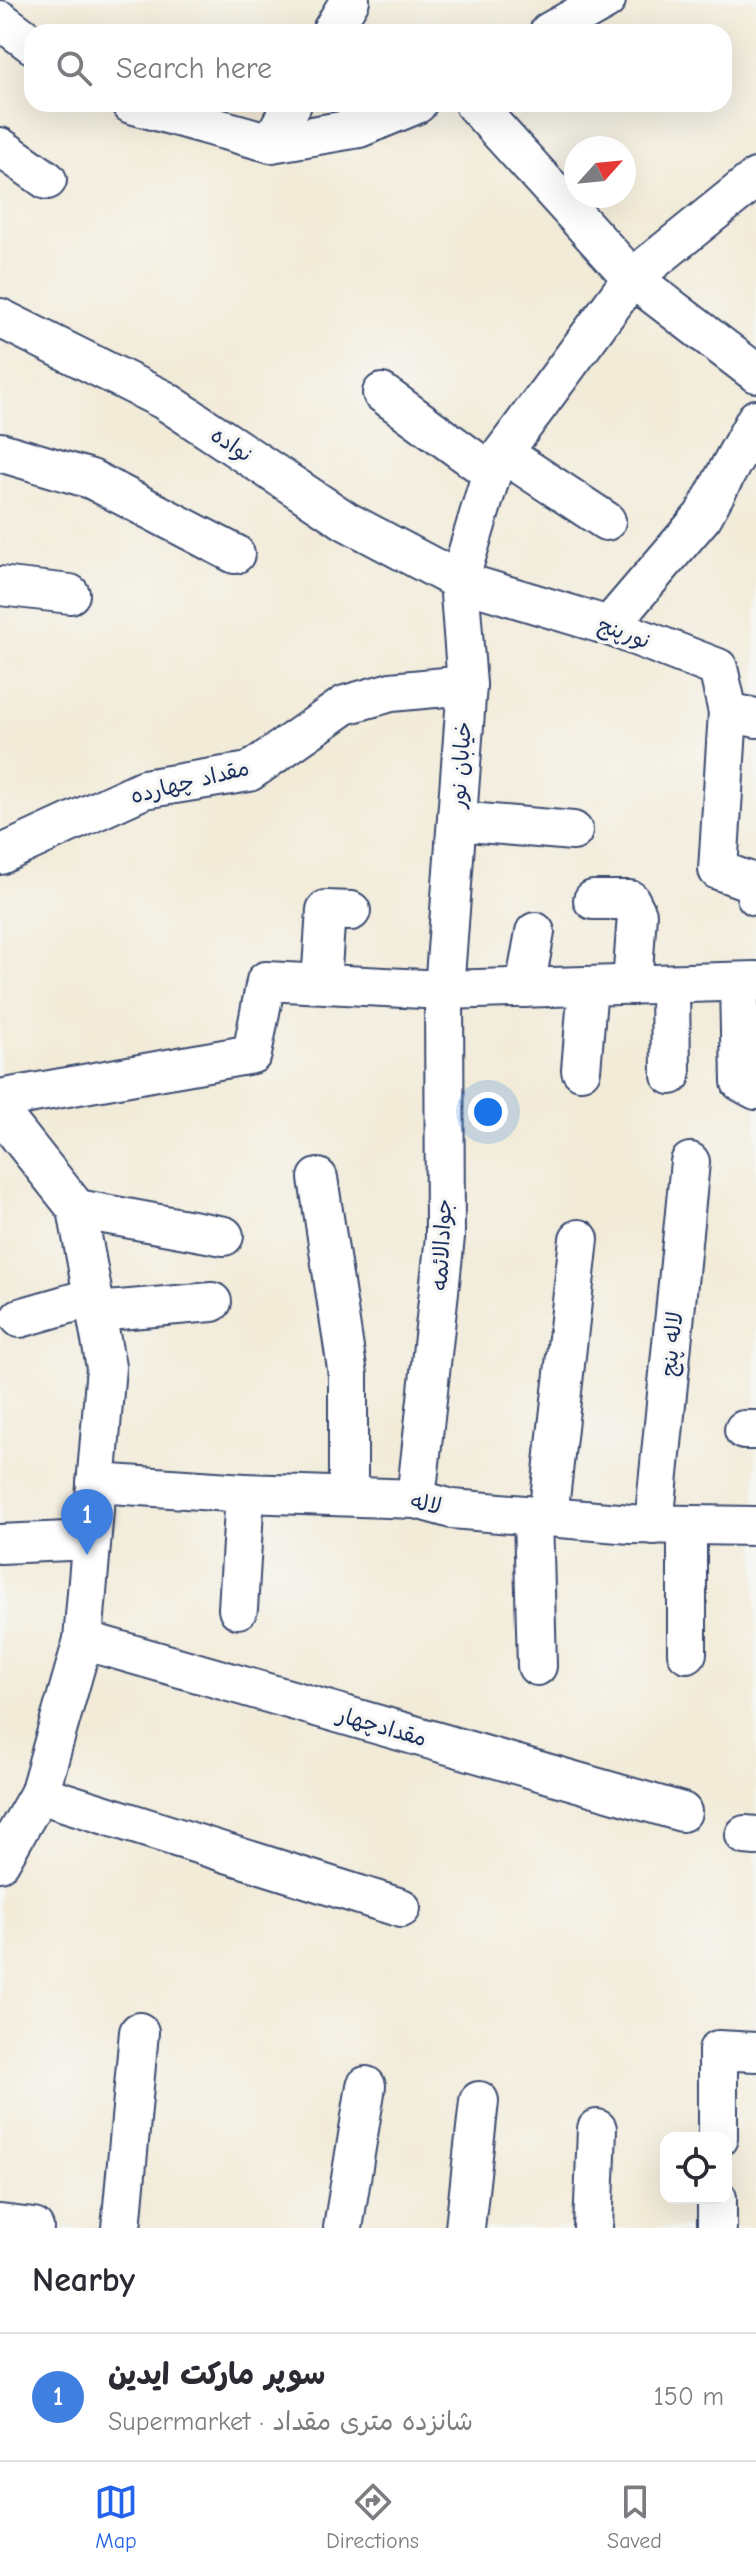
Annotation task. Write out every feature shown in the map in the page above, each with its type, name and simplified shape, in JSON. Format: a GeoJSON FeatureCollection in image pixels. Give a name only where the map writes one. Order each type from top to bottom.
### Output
{"type":"FeatureCollection","features":[{"type":"Feature","properties":{"kind":"street"},"geometry":{"type":"LineString","coordinates":[[336,24],[350,0]]}},
{"type":"Feature","properties":{"kind":"street"},"geometry":{"type":"LineString","coordinates":[[563,24],[606,0]]}},
{"type":"Feature","properties":{"kind":"street"},"geometry":{"type":"LineString","coordinates":[[0,20],[24,38]]}},
{"type":"Feature","properties":{"kind":"street"},"geometry":{"type":"LineString","coordinates":[[160,112],[271,143],[359,128],[398,112]]}},
{"type":"Feature","properties":{"kind":"street"},"geometry":{"type":"LineString","coordinates":[[271,143],[288,112]]}},
{"type":"Feature","properties":{"kind":"street"},"geometry":{"type":"LineString","coordinates":[[481,112],[632,278],[756,373]]}},
{"type":"Feature","properties":{"kind":"street"},"geometry":{"type":"LineString","coordinates":[[0,147],[47,180]]}},
{"type":"Feature","properties":{"kind":"street","name":"خیابان نور"},"geometry":{"type":"LineString","coordinates":[[444,990],[467,685],[459,581],[498,463],[632,278],[756,178]]}},
{"type":"Feature","properties":{"kind":"street","name":"نواده"},"geometry":{"type":"LineString","coordinates":[[0,318],[164,400],[346,521],[459,581]]}},
{"type":"Feature","properties":{"kind":"street"},"geometry":{"type":"LineString","coordinates":[[382,393],[498,463],[606,521]]}},
{"type":"Feature","properties":{"kind":"street"},"geometry":{"type":"LineString","coordinates":[[609,626],[703,516],[756,419]]}},
{"type":"Feature","properties":{"kind":"street"},"geometry":{"type":"LineString","coordinates":[[0,452],[91,479],[235,554]]}},
{"type":"Feature","properties":{"kind":"street","name":"نورپنج"},"geometry":{"type":"LineString","coordinates":[[459,581],[609,626],[718,668],[742,715]]}},
{"type":"Feature","properties":{"kind":"street"},"geometry":{"type":"LineString","coordinates":[[0,586],[70,594]]}},
{"type":"Feature","properties":{"kind":"street","name":"مقداد چهارده"},"geometry":{"type":"LineString","coordinates":[[0,855],[144,789],[249,772],[345,705],[391,692],[467,685]]}},
{"type":"Feature","properties":{"kind":"street"},"geometry":{"type":"LineString","coordinates":[[742,715],[718,870],[754,883],[756,896]]}},
{"type":"Feature","properties":{"kind":"street"},"geometry":{"type":"LineString","coordinates":[[457,821],[573,831]]}},
{"type":"Feature","properties":{"kind":"street"},"geometry":{"type":"LineString","coordinates":[[593,900],[630,900],[637,914],[632,985]]}},
{"type":"Feature","properties":{"kind":"street"},"geometry":{"type":"LineString","coordinates":[[321,983],[326,910],[351,911]]}},
{"type":"Feature","properties":{"kind":"street"},"geometry":{"type":"LineString","coordinates":[[525,988],[535,932]]}},
{"type":"Feature","properties":{"kind":"street"},"geometry":{"type":"LineString","coordinates":[[0,1099],[252,1054],[266,981],[444,990],[747,981],[741,1082],[756,1090]]}},
{"type":"Feature","properties":{"kind":"street"},"geometry":{"type":"LineString","coordinates":[[670,984],[671,1075]]}},
{"type":"Feature","properties":{"kind":"street"},"geometry":{"type":"LineString","coordinates":[[581,1070],[588,986]]}},
{"type":"Feature","properties":{"kind":"street","name":"جوادالائمه"},"geometry":{"type":"LineString","coordinates":[[416,1499],[445,1237],[444,990]]}},
{"type":"Feature","properties":{"kind":"street"},"geometry":{"type":"LineString","coordinates":[[0,1862],[39,1794],[83,1640],[106,1367],[77,1209],[7,1133]]}},
{"type":"Feature","properties":{"kind":"street","name":"لاله پنج"},"geometry":{"type":"LineString","coordinates":[[687,1653],[670,1525],[690,1162]]}},
{"type":"Feature","properties":{"kind":"street"},"geometry":{"type":"LineString","coordinates":[[318,1178],[348,1375],[348,1495]]}},
{"type":"Feature","properties":{"kind":"street"},"geometry":{"type":"LineString","coordinates":[[77,1209],[224,1236]]}},
{"type":"Feature","properties":{"kind":"street"},"geometry":{"type":"LineString","coordinates":[[537,1666],[540,1517],[579,1239]]}},
{"type":"Feature","properties":{"kind":"street"},"geometry":{"type":"LineString","coordinates":[[20,1318],[94,1305],[212,1302]]}},
{"type":"Feature","properties":{"kind":"street","name":"لاله"},"geometry":{"type":"LineString","coordinates":[[96,1483],[245,1493],[416,1499],[452,1509],[540,1517],[670,1525],[756,1526]]}},
{"type":"Feature","properties":{"kind":"street"},"geometry":{"type":"LineString","coordinates":[[238,1609],[245,1493]]}},
{"type":"Feature","properties":{"kind":"street"},"geometry":{"type":"LineString","coordinates":[[0,1544],[91,1540]]}},
{"type":"Feature","properties":{"kind":"street","name":"مقدادچهار"},"geometry":{"type":"LineString","coordinates":[[83,1640],[682,1812]]}},
{"type":"Feature","properties":{"kind":"street"},"geometry":{"type":"LineString","coordinates":[[39,1794],[401,1908]]}},
{"type":"Feature","properties":{"kind":"street"},"geometry":{"type":"LineString","coordinates":[[121,2228],[139,2032]]}},
{"type":"Feature","properties":{"kind":"street"},"geometry":{"type":"LineString","coordinates":[[718,2132],[718,2050],[756,2052]]}},
{"type":"Feature","properties":{"kind":"street"},"geometry":{"type":"LineString","coordinates":[[343,2228],[366,2086]]}},
{"type":"Feature","properties":{"kind":"street"},"geometry":{"type":"LineString","coordinates":[[465,2228],[479,2101]]}},
{"type":"Feature","properties":{"kind":"street"},"geometry":{"type":"LineString","coordinates":[[593,2228],[597,2129]]}},
{"type":"Feature","properties":{"kind":"street"},"geometry":{"type":"LineString","coordinates":[[717,2204],[717,2228]]}},
{"type":"Feature","properties":{"kind":"place","name":"سوپر مارکت ایدین"},"geometry":{"type":"Point","coordinates":[87,1555]}}]}
